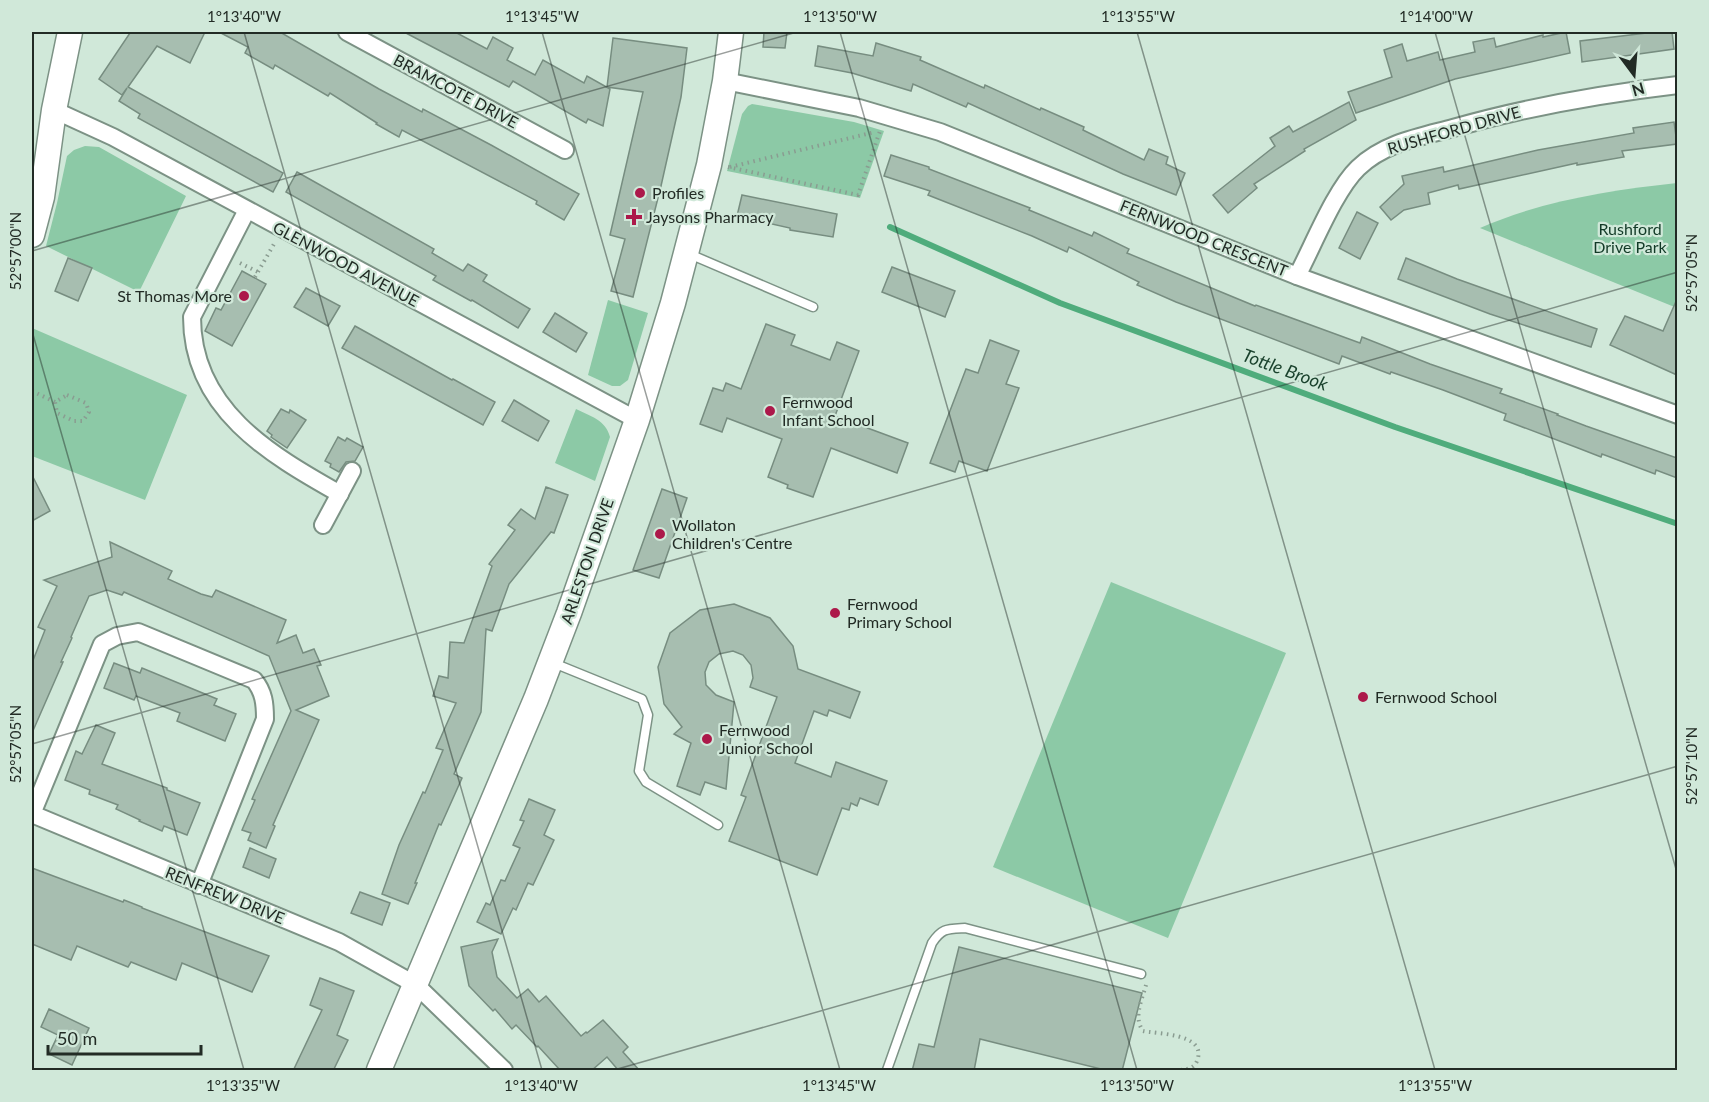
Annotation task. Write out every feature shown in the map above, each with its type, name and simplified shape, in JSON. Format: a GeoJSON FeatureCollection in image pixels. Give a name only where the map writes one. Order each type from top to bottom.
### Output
{"type":"FeatureCollection","features":[{"type":"Feature","properties":{"kind":"street"},"geometry":{"type":"LineString","coordinates":[[32,235],[42,197],[54,110],[70,32]]}},
{"type":"Feature","properties":{"kind":"street","name":"BRAMCOTE DRIVE"},"geometry":{"type":"LineString","coordinates":[[347,32],[565,150]]}},
{"type":"Feature","properties":{"kind":"street","name":"ARLESTON DRIVE"},"geometry":{"type":"LineString","coordinates":[[379,1071],[550,662],[637,420],[687,253],[718,166],[731,32]]}},
{"type":"Feature","properties":{"kind":"street","name":"FERNWOOD CRESCENT"},"geometry":{"type":"LineString","coordinates":[[725,81],[816,98],[882,123],[940,132],[1297,276],[1677,415]]}},
{"type":"Feature","properties":{"kind":"street","name":"RUSHFORD DRIVE"},"geometry":{"type":"LineString","coordinates":[[1297,276],[1344,184],[1370,157],[1385,148],[1536,106],[1677,85]]}},
{"type":"Feature","properties":{"kind":"street","name":"GLENWOOD AVENUE"},"geometry":{"type":"LineString","coordinates":[[54,110],[113,137],[637,420]]}},
{"type":"Feature","properties":{"kind":"street"},"geometry":{"type":"LineString","coordinates":[[247,210],[192,317],[192,337],[197,354],[210,390],[228,416],[293,468],[340,494]]}},
{"type":"Feature","properties":{"kind":"street"},"geometry":{"type":"LineString","coordinates":[[323,525],[352,471]]}},
{"type":"Feature","properties":{"kind":"street"},"geometry":{"type":"LineString","coordinates":[[32,814],[102,644],[108,640],[138,632],[254,680],[260,687],[264,698],[265,719],[200,885]]}},
{"type":"Feature","properties":{"kind":"street","name":"RENFREW DRIVE"},"geometry":{"type":"LineString","coordinates":[[32,814],[339,942],[416,985],[504,1071]]}},
{"type":"Feature","properties":{"kind":"lane"},"geometry":{"type":"LineString","coordinates":[[687,253],[813,307]]}},
{"type":"Feature","properties":{"kind":"lane"},"geometry":{"type":"LineString","coordinates":[[550,662],[642,699],[648,715],[639,771],[646,782],[718,825]]}},
{"type":"Feature","properties":{"kind":"lane"},"geometry":{"type":"LineString","coordinates":[[887,1071],[932,943],[939,932],[949,928],[965,928],[1141,974]]}},
{"type":"Feature","properties":{"kind":"path"},"geometry":{"type":"LineString","coordinates":[[718,166],[882,123]]}},
{"type":"Feature","properties":{"kind":"path"},"geometry":{"type":"LineString","coordinates":[[718,166],[858,195],[882,123]]}},
{"type":"Feature","properties":{"kind":"path"},"geometry":{"type":"LineString","coordinates":[[255,277],[282,229]]}},
{"type":"Feature","properties":{"kind":"path"},"geometry":{"type":"LineString","coordinates":[[32,391],[56,402]]}},
{"type":"Feature","properties":{"kind":"path"},"geometry":{"type":"LineString","coordinates":[[63,396],[71,396],[86,403],[89,409],[88,416],[83,421],[74,421],[57,413],[56,402],[63,396]]}},
{"type":"Feature","properties":{"kind":"path"},"geometry":{"type":"LineString","coordinates":[[1141,974],[1145,977],[1146,984],[1138,1025],[1143,1030],[1176,1034],[1196,1048],[1198,1056],[1196,1064],[1187,1070],[1177,1071]]}},
{"type":"Feature","properties":{"kind":"green space"},"geometry":{"type":"Polygon","coordinates":[[[752,104],[854,122],[884,131],[860,198],[727,171],[742,114],[752,104]]]}},
{"type":"Feature","properties":{"kind":"green space"},"geometry":{"type":"Polygon","coordinates":[[[85,146],[99,147],[186,196],[139,292],[46,246],[67,156],[74,150],[85,146]]]}},
{"type":"Feature","properties":{"kind":"green space","name":"Rushford Drive Park"},"geometry":{"type":"Polygon","coordinates":[[[1677,183],[1677,308],[1480,228],[1527,211],[1577,198],[1677,183]]]}},
{"type":"Feature","properties":{"kind":"green space"},"geometry":{"type":"Polygon","coordinates":[[[608,300],[648,313],[628,380],[620,386],[612,386],[588,375],[608,300]]]}},
{"type":"Feature","properties":{"kind":"green space"},"geometry":{"type":"Polygon","coordinates":[[[32,328],[187,395],[145,500],[32,456],[32,328]]]}},
{"type":"Feature","properties":{"kind":"green space"},"geometry":{"type":"Polygon","coordinates":[[[576,409],[592,416],[605,426],[610,437],[595,481],[555,463],[576,409]]]}},
{"type":"Feature","properties":{"kind":"green space"},"geometry":{"type":"Polygon","coordinates":[[[1111,582],[1286,653],[1168,938],[993,867],[1111,582]]]}},
{"type":"Feature","properties":{"kind":"building"},"geometry":{"type":"Polygon","coordinates":[[[126,32],[205,32],[190,63],[157,46],[128,87],[283,173],[273,192],[138,118],[140,114],[119,101],[127,88],[122,95],[99,79],[130,33],[126,32]]]}},
{"type":"Feature","properties":{"kind":"building"},"geometry":{"type":"Polygon","coordinates":[[[219,32],[280,32],[379,89],[422,112],[423,109],[579,194],[564,220],[536,204],[537,201],[402,130],[399,137],[330,93],[328,96],[275,65],[273,69],[245,53],[248,47],[219,32]]]}},
{"type":"Feature","properties":{"kind":"building"},"geometry":{"type":"Polygon","coordinates":[[[404,32],[455,32],[487,49],[493,37],[513,48],[507,60],[535,75],[543,60],[584,83],[587,76],[610,89],[603,126],[588,119],[586,123],[513,81],[509,87],[404,32]]]}},
{"type":"Feature","properties":{"kind":"building"},"geometry":{"type":"Polygon","coordinates":[[[764,32],[787,32],[785,48],[763,47],[764,32]]]}},
{"type":"Feature","properties":{"kind":"building"},"geometry":{"type":"Polygon","coordinates":[[[1566,32],[1570,53],[1455,79],[1356,113],[1348,92],[1392,77],[1384,50],[1402,44],[1407,61],[1438,52],[1440,60],[1475,52],[1473,42],[1494,38],[1496,47],[1543,35],[1543,37],[1566,32]]]}},
{"type":"Feature","properties":{"kind":"building"},"geometry":{"type":"Polygon","coordinates":[[[1672,32],[1674,49],[1582,62],[1580,41],[1672,32]]]}},
{"type":"Feature","properties":{"kind":"building"},"geometry":{"type":"Polygon","coordinates":[[[613,38],[687,48],[681,97],[633,297],[611,291],[625,239],[610,235],[643,92],[607,87],[613,38]]]}},
{"type":"Feature","properties":{"kind":"building"},"geometry":{"type":"Polygon","coordinates":[[[876,43],[921,57],[920,60],[984,88],[985,85],[1040,110],[1041,108],[1084,127],[1083,130],[1144,160],[1149,149],[1168,157],[1166,164],[1185,173],[1176,195],[1123,174],[968,103],[966,107],[913,84],[911,91],[852,73],[815,66],[818,46],[873,56],[876,43]]]}},
{"type":"Feature","properties":{"kind":"building"},"geometry":{"type":"Polygon","coordinates":[[[1349,102],[1356,120],[1304,149],[1305,151],[1254,184],[1257,188],[1228,213],[1213,195],[1275,146],[1270,138],[1289,126],[1293,132],[1349,102]]]}},
{"type":"Feature","properties":{"kind":"building"},"geometry":{"type":"Polygon","coordinates":[[[1674,122],[1677,144],[1622,151],[1624,157],[1577,165],[1577,163],[1459,189],[1458,185],[1428,193],[1430,204],[1404,210],[1391,220],[1380,207],[1404,184],[1402,176],[1443,167],[1444,172],[1538,150],[1634,133],[1633,128],[1674,122]]]}},
{"type":"Feature","properties":{"kind":"building"},"geometry":{"type":"Polygon","coordinates":[[[891,155],[929,167],[929,169],[1030,208],[1029,210],[1092,236],[1094,232],[1129,249],[1127,253],[1255,306],[1360,343],[1362,337],[1502,389],[1500,393],[1557,415],[1677,458],[1677,478],[1656,470],[1655,474],[1602,454],[1601,457],[1504,420],[1506,414],[1443,390],[1342,356],[1339,364],[1176,302],[1137,285],[1139,282],[1069,247],[1067,252],[928,195],[930,191],[884,176],[891,155]]]}},
{"type":"Feature","properties":{"kind":"building"},"geometry":{"type":"Polygon","coordinates":[[[297,172],[434,249],[432,253],[463,271],[468,264],[487,275],[483,281],[530,309],[518,328],[433,280],[436,276],[286,192],[297,172]]]}},
{"type":"Feature","properties":{"kind":"building"},"geometry":{"type":"Polygon","coordinates":[[[742,195],[837,214],[833,237],[790,230],[790,228],[737,216],[742,195]]]}},
{"type":"Feature","properties":{"kind":"building"},"geometry":{"type":"Polygon","coordinates":[[[1357,212],[1378,223],[1360,259],[1339,248],[1357,212]]]}},
{"type":"Feature","properties":{"kind":"building"},"geometry":{"type":"Polygon","coordinates":[[[68,258],[92,268],[78,301],[55,291],[68,258]]]}},
{"type":"Feature","properties":{"kind":"building"},"geometry":{"type":"Polygon","coordinates":[[[1406,258],[1457,279],[1597,329],[1591,347],[1490,314],[1398,279],[1406,258]]]}},
{"type":"Feature","properties":{"kind":"building"},"geometry":{"type":"Polygon","coordinates":[[[892,267],[955,291],[945,317],[882,292],[892,267]]]}},
{"type":"Feature","properties":{"kind":"building","name":"St Thomas More"},"geometry":{"type":"Polygon","coordinates":[[[242,271],[266,284],[232,346],[205,331],[216,308],[221,310],[242,271]]]}},
{"type":"Feature","properties":{"kind":"building"},"geometry":{"type":"Polygon","coordinates":[[[306,288],[340,306],[328,326],[294,307],[306,288]]]}},
{"type":"Feature","properties":{"kind":"building"},"geometry":{"type":"Polygon","coordinates":[[[1677,299],[1677,375],[1610,345],[1625,316],[1663,331],[1677,299]]]}},
{"type":"Feature","properties":{"kind":"building"},"geometry":{"type":"Polygon","coordinates":[[[555,313],[587,333],[576,352],[543,332],[555,313]]]}},
{"type":"Feature","properties":{"kind":"building","name":"Fernwood Infant School"},"geometry":{"type":"Polygon","coordinates":[[[766,324],[795,335],[791,345],[830,360],[837,342],[859,351],[835,416],[908,443],[897,473],[831,448],[813,497],[787,488],[788,485],[768,477],[782,439],[727,418],[722,432],[700,424],[713,388],[723,391],[726,383],[741,389],[766,324]]]}},
{"type":"Feature","properties":{"kind":"building"},"geometry":{"type":"Polygon","coordinates":[[[355,326],[495,402],[483,425],[342,348],[355,326]]]}},
{"type":"Feature","properties":{"kind":"building"},"geometry":{"type":"Polygon","coordinates":[[[990,340],[1019,351],[1006,384],[1019,388],[987,471],[959,461],[955,472],[930,463],[966,369],[978,373],[990,340]]]}},
{"type":"Feature","properties":{"kind":"building"},"geometry":{"type":"Polygon","coordinates":[[[514,400],[549,421],[538,441],[502,421],[514,400]]]}},
{"type":"Feature","properties":{"kind":"building"},"geometry":{"type":"Polygon","coordinates":[[[281,409],[289,413],[290,410],[306,420],[287,448],[271,437],[272,435],[267,431],[281,409]]]}},
{"type":"Feature","properties":{"kind":"building"},"geometry":{"type":"Polygon","coordinates":[[[338,437],[345,441],[347,438],[363,447],[355,461],[346,462],[339,472],[325,461],[338,437]]]}},
{"type":"Feature","properties":{"kind":"building"},"geometry":{"type":"Polygon","coordinates":[[[32,475],[50,511],[32,521],[32,475]]]}},
{"type":"Feature","properties":{"kind":"building"},"geometry":{"type":"Polygon","coordinates":[[[546,487],[568,495],[554,533],[551,532],[509,584],[492,631],[486,629],[481,712],[454,774],[462,778],[441,825],[439,824],[408,904],[382,894],[399,845],[443,750],[436,748],[456,703],[433,696],[439,676],[448,678],[450,642],[464,643],[492,566],[489,564],[515,530],[508,525],[521,509],[535,519],[546,487]]]}},
{"type":"Feature","properties":{"kind":"building","name":"Wollaton Children's Centre"},"geometry":{"type":"Polygon","coordinates":[[[662,489],[687,498],[659,578],[633,570],[662,489]]]}},
{"type":"Feature","properties":{"kind":"building"},"geometry":{"type":"Polygon","coordinates":[[[110,542],[172,571],[168,579],[201,594],[212,597],[216,590],[286,620],[277,643],[296,635],[303,653],[314,649],[321,665],[317,666],[329,696],[296,710],[319,720],[273,825],[275,826],[266,848],[248,840],[251,833],[242,830],[255,800],[252,799],[291,711],[269,656],[124,592],[122,595],[107,590],[89,596],[32,733],[32,663],[45,630],[38,627],[57,586],[44,580],[112,557],[110,542]]]}},
{"type":"Feature","properties":{"kind":"building","name":"Fernwood Junior School"},"geometry":{"type":"Polygon","coordinates":[[[734,604],[770,618],[793,646],[798,669],[860,692],[850,718],[829,710],[827,716],[814,711],[795,763],[831,777],[836,762],[887,781],[878,805],[860,798],[857,806],[851,803],[849,810],[842,808],[817,875],[729,841],[746,797],[741,795],[777,697],[750,687],[753,678],[751,665],[743,655],[733,651],[719,654],[709,662],[705,672],[706,685],[716,695],[734,702],[726,789],[705,782],[700,795],[677,786],[691,743],[674,734],[682,727],[664,704],[658,667],[670,633],[700,610],[734,604]]]}},
{"type":"Feature","properties":{"kind":"building"},"geometry":{"type":"Polygon","coordinates":[[[114,663],[140,673],[142,668],[217,699],[214,705],[236,714],[225,741],[177,721],[180,713],[136,696],[134,700],[104,688],[114,663]]]}},
{"type":"Feature","properties":{"kind":"building"},"geometry":{"type":"Polygon","coordinates":[[[96,725],[115,733],[102,764],[200,803],[187,835],[164,826],[162,831],[139,821],[116,809],[118,805],[89,794],[90,790],[65,780],[76,751],[82,754],[96,725]]]}},
{"type":"Feature","properties":{"kind":"building"},"geometry":{"type":"Polygon","coordinates":[[[529,799],[555,810],[544,835],[554,840],[533,885],[528,883],[516,910],[513,908],[501,934],[477,922],[486,903],[490,905],[501,880],[505,881],[520,848],[513,845],[524,821],[520,820],[529,799]]]}},
{"type":"Feature","properties":{"kind":"building"},"geometry":{"type":"Polygon","coordinates":[[[250,848],[276,859],[269,878],[243,867],[250,848]]]}},
{"type":"Feature","properties":{"kind":"building"},"geometry":{"type":"Polygon","coordinates":[[[32,868],[123,902],[124,900],[269,956],[252,992],[182,963],[176,980],[131,962],[128,967],[77,946],[71,960],[32,944],[32,868]]]}},
{"type":"Feature","properties":{"kind":"building"},"geometry":{"type":"Polygon","coordinates":[[[360,892],[390,903],[382,925],[351,913],[360,892]]]}},
{"type":"Feature","properties":{"kind":"building"},"geometry":{"type":"Polygon","coordinates":[[[498,939],[492,952],[497,977],[517,998],[528,989],[539,1002],[546,996],[581,1036],[603,1020],[628,1047],[623,1052],[640,1071],[619,1071],[607,1057],[591,1071],[560,1070],[516,1025],[512,1029],[495,1009],[493,1011],[469,986],[461,947],[498,939]]]}},
{"type":"Feature","properties":{"kind":"building"},"geometry":{"type":"Polygon","coordinates":[[[959,947],[1142,993],[1122,1071],[1109,1071],[980,1039],[974,1071],[912,1071],[919,1044],[934,1047],[959,947]]]}},
{"type":"Feature","properties":{"kind":"building"},"geometry":{"type":"Polygon","coordinates":[[[320,978],[354,991],[337,1035],[348,1040],[333,1071],[293,1071],[322,1010],[310,1005],[320,978]]]}},
{"type":"Feature","properties":{"kind":"building"},"geometry":{"type":"Polygon","coordinates":[[[49,1009],[89,1028],[72,1065],[49,1054],[58,1035],[41,1027],[49,1009]]]}},
{"type":"Feature","properties":{"kind":"waterway","name":"Tottle Brook"},"geometry":{"type":"LineString","coordinates":[[890,227],[1060,303],[1395,427],[1678,524]]}},
{"type":"Feature","properties":{"kind":"place","name":"Profiles"},"geometry":{"type":"Point","coordinates":[640,193]}},
{"type":"Feature","properties":{"kind":"place","name":"Jaysons Pharmacy"},"geometry":{"type":"Point","coordinates":[634,217]}},
{"type":"Feature","properties":{"kind":"place","name":"St Thomas More"},"geometry":{"type":"Point","coordinates":[244,296]}},
{"type":"Feature","properties":{"kind":"place","name":"Fernwood Infant School"},"geometry":{"type":"Point","coordinates":[770,411]}},
{"type":"Feature","properties":{"kind":"place","name":"Wollaton Children's Centre"},"geometry":{"type":"Point","coordinates":[660,534]}},
{"type":"Feature","properties":{"kind":"place","name":"Fernwood Primary School"},"geometry":{"type":"Point","coordinates":[835,613]}},
{"type":"Feature","properties":{"kind":"place","name":"Fernwood School"},"geometry":{"type":"Point","coordinates":[1363,697]}},
{"type":"Feature","properties":{"kind":"place","name":"Fernwood Junior School"},"geometry":{"type":"Point","coordinates":[707,739]}}]}
